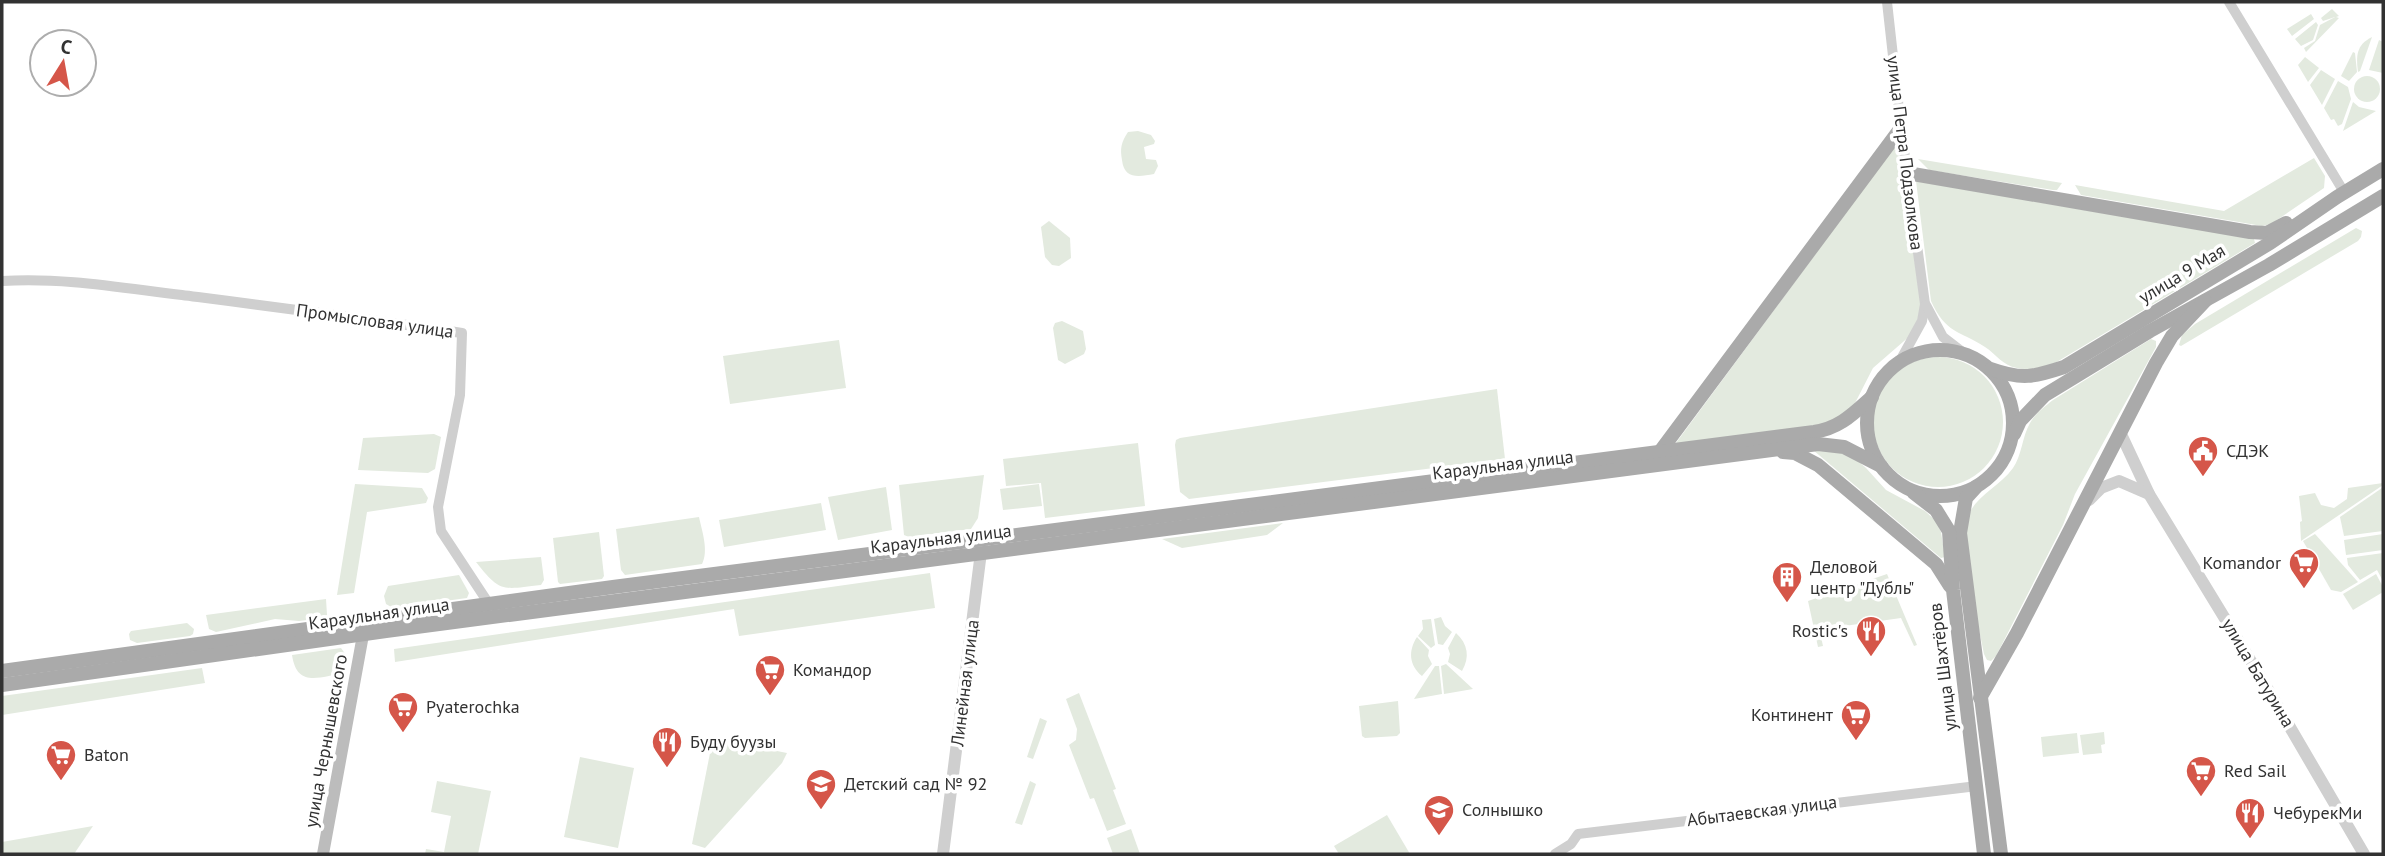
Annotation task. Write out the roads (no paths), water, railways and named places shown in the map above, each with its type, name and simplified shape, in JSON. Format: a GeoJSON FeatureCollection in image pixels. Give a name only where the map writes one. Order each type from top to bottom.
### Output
{"type":"FeatureCollection","features":[{"type":"Feature","properties":{"kind":"main road"},"geometry":{"type":"LineString","coordinates":[[1660,453],[1901,128]]}},
{"type":"Feature","properties":{"kind":"main road","name":"улица 9 Мая"},"geometry":{"type":"LineString","coordinates":[[1990,368],[2004,373],[2035,377],[2064,367],[2270,243],[2383,169]]}},
{"type":"Feature","properties":{"kind":"main road"},"geometry":{"type":"LineString","coordinates":[[1907,173],[2267,233],[2341,195]]}},
{"type":"Feature","properties":{"kind":"main road","name":"улица 9 Мая"},"geometry":{"type":"LineString","coordinates":[[2012,438],[2020,421],[2045,395],[2383,196]]}},
{"type":"Feature","properties":{"kind":"main road"},"geometry":{"type":"LineString","coordinates":[[1980,698],[2017,633],[2172,336],[2205,300]]}},
{"type":"Feature","properties":{"kind":"main road"},"geometry":{"type":"LineString","coordinates":[[1932,350],[1965,354],[1990,368],[2002,383],[2014,419],[2012,438],[2005,457],[1993,474],[1977,486],[1944,496],[1911,490],[1894,480],[1881,466],[1872,450],[1867,415],[1871,397],[1888,371],[1900,361],[1932,350]]}},
{"type":"Feature","properties":{"kind":"main road","name":"Караульная улица"},"geometry":{"type":"LineString","coordinates":[[2,685],[363,628],[982,547],[1423,481],[1660,453],[1829,429],[1843,423],[1871,397]]}},
{"type":"Feature","properties":{"kind":"main road","name":"Караульная улица"},"geometry":{"type":"LineString","coordinates":[[2,671],[260,634],[363,628],[489,604],[982,547],[1818,444],[1856,452],[1881,466]]}},
{"type":"Feature","properties":{"kind":"main road"},"geometry":{"type":"LineString","coordinates":[[1768,451],[1795,453],[1818,465],[1936,564],[1953,590]]}},
{"type":"Feature","properties":{"kind":"main road","name":"улица Шахтёров"},"geometry":{"type":"LineString","coordinates":[[1977,486],[1966,498],[1960,533],[2001,854]]}},
{"type":"Feature","properties":{"kind":"main road","name":"улица Шахтёров"},"geometry":{"type":"LineString","coordinates":[[1911,490],[1936,510],[1949,531],[1953,590],[1984,854]]}},
{"type":"Feature","properties":{"kind":"main road","name":"улица Чернышевского"},"geometry":{"type":"LineString","coordinates":[[323,854],[363,628]]}},
{"type":"Feature","properties":{"kind":"street","name":"улица Петра Подзолкова"},"geometry":{"type":"LineString","coordinates":[[1887,2],[1925,304],[1922,321],[1900,361]]}},
{"type":"Feature","properties":{"kind":"street"},"geometry":{"type":"LineString","coordinates":[[2229,2],[2246,27],[2341,195]]}},
{"type":"Feature","properties":{"kind":"street","name":"Промысловая улица"},"geometry":{"type":"LineString","coordinates":[[2,281],[38,280],[113,287],[332,314],[462,334],[460,395],[438,508],[438,521],[440,531],[489,604]]}},
{"type":"Feature","properties":{"kind":"street","name":"улица Петра Подзолкова"},"geometry":{"type":"LineString","coordinates":[[1925,304],[1943,337],[1965,354]]}},
{"type":"Feature","properties":{"kind":"street","name":"улица Батурина"},"geometry":{"type":"LineString","coordinates":[[2120,432],[2149,494],[2364,854]]}},
{"type":"Feature","properties":{"kind":"street"},"geometry":{"type":"LineString","coordinates":[[2074,520],[2094,493],[2110,484],[2119,481],[2149,494]]}},
{"type":"Feature","properties":{"kind":"street","name":"Линейная улица"},"geometry":{"type":"LineString","coordinates":[[943,854],[982,547]]}},
{"type":"Feature","properties":{"kind":"street","name":"Абытаевская улица"},"geometry":{"type":"LineString","coordinates":[[1555,854],[1571,844],[1578,834],[1977,786]]}},
{"type":"Feature","properties":{"kind":"place","name":"СДЭК"},"geometry":{"type":"Point","coordinates":[2203,478]}},
{"type":"Feature","properties":{"kind":"place","name":"Komandor"},"geometry":{"type":"Point","coordinates":[2304,590]}},
{"type":"Feature","properties":{"kind":"place","name":"Деловой центр \"Дубль\""},"geometry":{"type":"Point","coordinates":[1787,604]}},
{"type":"Feature","properties":{"kind":"place","name":"Rostic's"},"geometry":{"type":"Point","coordinates":[1871,658]}},
{"type":"Feature","properties":{"kind":"place","name":"Командор"},"geometry":{"type":"Point","coordinates":[770,697]}},
{"type":"Feature","properties":{"kind":"place","name":"Pyaterochka"},"geometry":{"type":"Point","coordinates":[403,734]}},
{"type":"Feature","properties":{"kind":"place","name":"Континент"},"geometry":{"type":"Point","coordinates":[1856,742]}},
{"type":"Feature","properties":{"kind":"place","name":"Буду буузы"},"geometry":{"type":"Point","coordinates":[667,769]}},
{"type":"Feature","properties":{"kind":"place","name":"Baton"},"geometry":{"type":"Point","coordinates":[61,782]}},
{"type":"Feature","properties":{"kind":"place","name":"Red Sail"},"geometry":{"type":"Point","coordinates":[2201,798]}},
{"type":"Feature","properties":{"kind":"place","name":"Детский сад № 92"},"geometry":{"type":"Point","coordinates":[821,811]}},
{"type":"Feature","properties":{"kind":"place","name":"Солнышко"},"geometry":{"type":"Point","coordinates":[1439,837]}},
{"type":"Feature","properties":{"kind":"place","name":"ЧебурекМи"},"geometry":{"type":"Point","coordinates":[2250,840]}}]}
